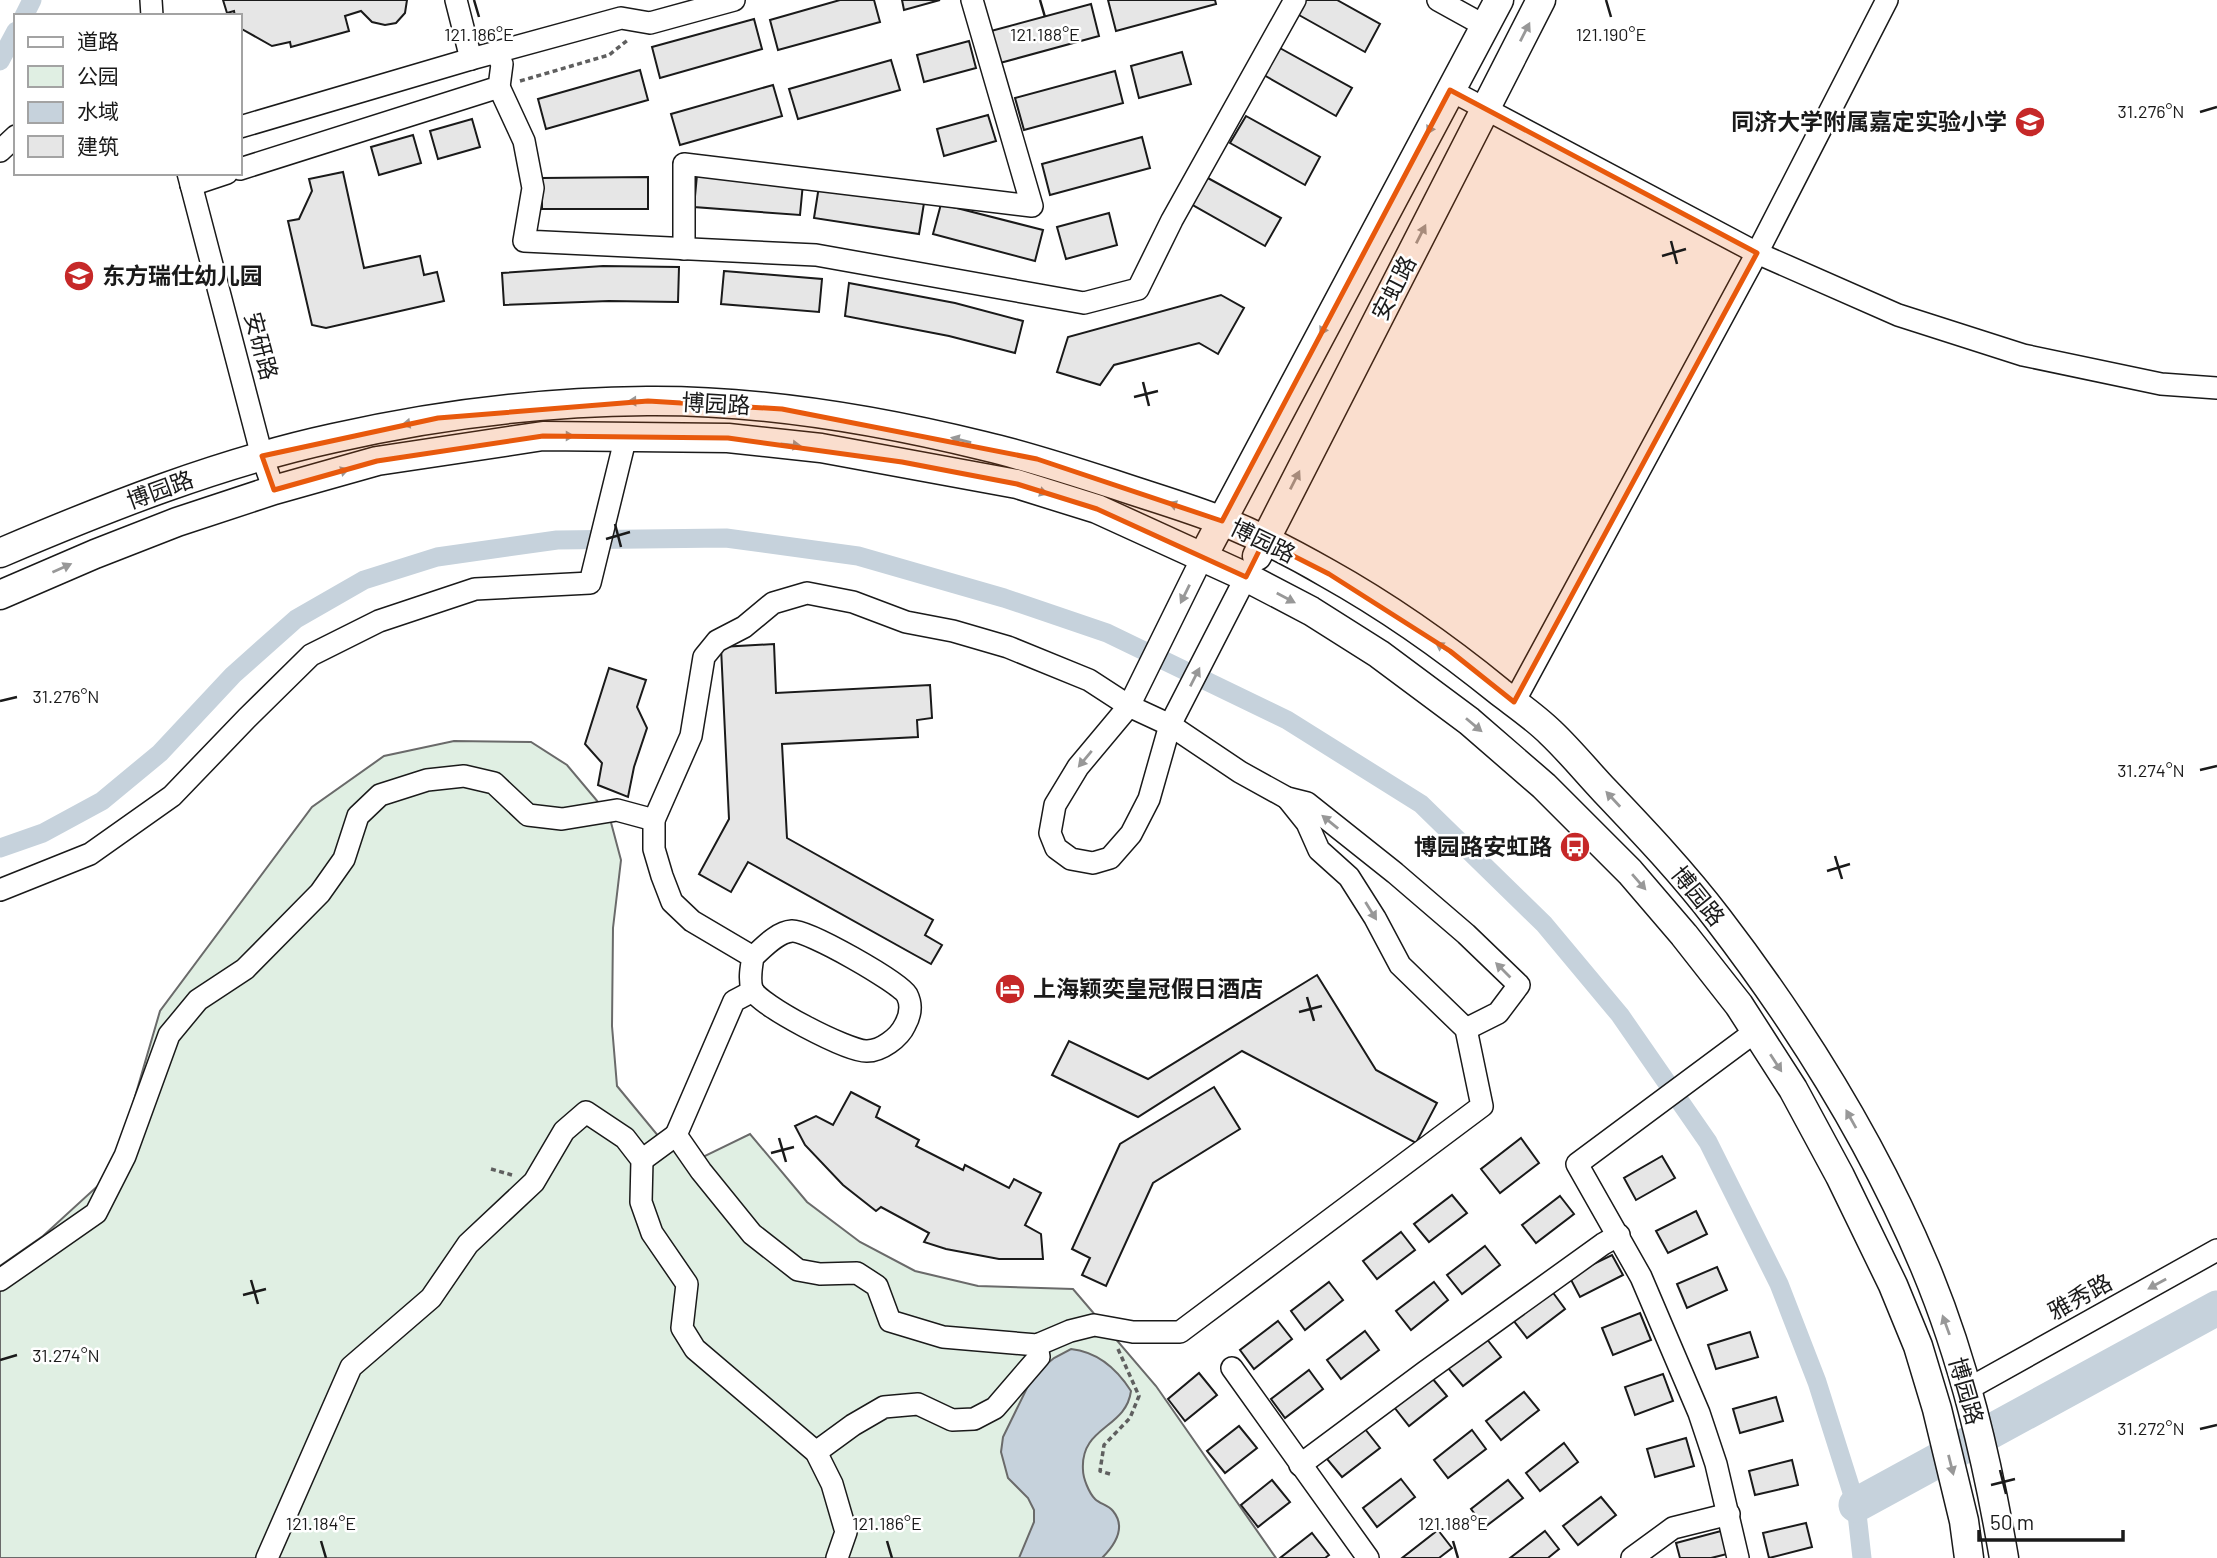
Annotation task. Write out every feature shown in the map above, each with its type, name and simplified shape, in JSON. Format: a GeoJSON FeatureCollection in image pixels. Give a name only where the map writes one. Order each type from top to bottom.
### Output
{"type":"FeatureCollection","features":[{"type":"Feature","properties":{"kind":"main road","name":"安虹路"},"geometry":{"type":"LineString","coordinates":[[1202,558],[1499,0]]}},
{"type":"Feature","properties":{"kind":"main road","name":"安虹路"},"geometry":{"type":"LineString","coordinates":[[1246,577],[1542,0]]}},
{"type":"Feature","properties":{"kind":"main road","name":"博园路"},"geometry":{"type":"LineString","coordinates":[[0,553],[69,523],[170,485],[262,456],[335,437],[438,418],[561,405],[648,401],[740,404],[917,429],[1037,459],[1222,521],[1264,541],[1329,574],[1450,651],[1548,730],[1663,852],[1716,916],[1821,1066],[1866,1145],[1924,1265],[1968,1390],[2004,1558]]}},
{"type":"Feature","properties":{"kind":"main road","name":"博园路"},"geometry":{"type":"LineString","coordinates":[[0,595],[177,522],[274,490],[390,459],[542,436],[728,438],[821,448],[1017,484],[1097,509],[1246,577],[1311,611],[1379,654],[1469,720],[1544,786],[1630,872],[1739,1005],[1793,1089],[1852,1200],[1893,1285],[1918,1346],[1937,1409],[1964,1521],[1969,1558]]}},
{"type":"Feature","properties":{"kind":"street"},"geometry":{"type":"LineString","coordinates":[[456,0],[471,59]]}},
{"type":"Feature","properties":{"kind":"street"},"geometry":{"type":"LineString","coordinates":[[242,126],[621,18],[650,23],[734,0]]}},
{"type":"Feature","properties":{"kind":"street"},"geometry":{"type":"LineString","coordinates":[[684,249],[684,164],[1032,206],[972,0]]}},
{"type":"Feature","properties":{"kind":"street"},"geometry":{"type":"LineString","coordinates":[[496,52],[502,64],[499,87],[524,141],[533,188],[524,241],[816,255],[1084,303],[1138,289],[1172,220],[1294,0]]}},
{"type":"Feature","properties":{"kind":"street"},"geometry":{"type":"LineString","coordinates":[[1438,0],[1485,26]]}},
{"type":"Feature","properties":{"kind":"street"},"geometry":{"type":"LineString","coordinates":[[1514,702],[1757,253],[1887,0]]}},
{"type":"Feature","properties":{"kind":"street"},"geometry":{"type":"LineString","coordinates":[[242,168],[499,87]]}},
{"type":"Feature","properties":{"kind":"street"},"geometry":{"type":"LineString","coordinates":[[1450,90],[1757,253],[1898,315],[2022,355],[2161,384],[2217,388]]}},
{"type":"Feature","properties":{"kind":"street"},"geometry":{"type":"LineString","coordinates":[[0,151],[14,138]]}},
{"type":"Feature","properties":{"kind":"street"},"geometry":{"type":"LineString","coordinates":[[190,179],[215,175]]}},
{"type":"Feature","properties":{"kind":"street","name":"安研路"},"geometry":{"type":"LineString","coordinates":[[190,179],[262,456],[274,490]]}},
{"type":"Feature","properties":{"kind":"street"},"geometry":{"type":"LineString","coordinates":[[0,890],[90,854],[172,796],[311,655],[379,621],[475,589],[590,583],[626,436]]}},
{"type":"Feature","properties":{"kind":"street"},"geometry":{"type":"LineString","coordinates":[[1202,558],[1129,706],[1078,767],[1055,805],[1050,833],[1056,848],[1071,859],[1093,863],[1110,858],[1131,834],[1149,799],[1170,725],[1246,577]]}},
{"type":"Feature","properties":{"kind":"street"},"geometry":{"type":"LineString","coordinates":[[753,957],[692,921],[672,902],[654,849],[654,820],[691,736],[704,657],[717,641],[744,627],[773,603],[807,593],[853,602],[906,622],[953,631],[1008,647],[1089,680],[1129,706],[1170,725],[1240,772],[1287,798],[1307,803],[1395,873],[1466,934],[1519,985],[1498,1013],[1466,1029]]}},
{"type":"Feature","properties":{"kind":"street"},"geometry":{"type":"LineString","coordinates":[[0,1280],[96,1213],[125,1156],[169,1035],[198,1000],[245,969],[320,893],[344,859],[358,816],[380,795],[427,780],[464,776],[494,783],[528,815],[562,819],[617,810],[654,820]]}},
{"type":"Feature","properties":{"kind":"street"},"geometry":{"type":"LineString","coordinates":[[676,1135],[752,1234],[798,1270],[820,1274],[857,1273],[877,1286],[890,1321],[943,1336],[1037,1345],[1070,1331],[1094,1325],[1133,1332],[1180,1332],[1482,1106],[1466,1029],[1400,965],[1349,877],[1319,850],[1307,823],[1287,798]]}},
{"type":"Feature","properties":{"kind":"street"},"geometry":{"type":"LineString","coordinates":[[792,931],[814,937],[896,983],[906,995],[911,1008],[905,1027],[890,1043],[867,1052],[848,1047],[763,1002],[753,991],[750,976],[753,957],[772,941],[792,931]]}},
{"type":"Feature","properties":{"kind":"street"},"geometry":{"type":"LineString","coordinates":[[642,1160],[676,1135],[733,1001],[753,991]]}},
{"type":"Feature","properties":{"kind":"street"},"geometry":{"type":"LineString","coordinates":[[1738,1558],[1716,1464],[1699,1413],[1658,1312],[1619,1235],[1577,1164],[1756,1031]]}},
{"type":"Feature","properties":{"kind":"street"},"geometry":{"type":"LineString","coordinates":[[267,1558],[351,1367],[431,1298],[468,1244],[534,1182],[564,1131],[586,1112],[625,1138],[642,1160],[641,1202],[652,1233],[687,1284],[682,1328],[695,1349],[816,1452],[832,1484],[846,1532],[837,1558]]}},
{"type":"Feature","properties":{"kind":"street"},"geometry":{"type":"LineString","coordinates":[[1300,1465],[1425,1372],[1619,1235]]}},
{"type":"Feature","properties":{"kind":"street","name":"雅秀路"},"geometry":{"type":"LineString","coordinates":[[1968,1390],[2217,1250]]}},
{"type":"Feature","properties":{"kind":"street"},"geometry":{"type":"LineString","coordinates":[[816,1452],[853,1424],[884,1407],[918,1404],[951,1420],[974,1419],[995,1408],[1039,1357],[1037,1345]]}},
{"type":"Feature","properties":{"kind":"street"},"geometry":{"type":"LineString","coordinates":[[1232,1368],[1368,1558]]}},
{"type":"Feature","properties":{"kind":"street"},"geometry":{"type":"LineString","coordinates":[[1632,1558],[1673,1528],[1729,1514]]}},
{"type":"Feature","properties":{"kind":"path"},"geometry":{"type":"LineString","coordinates":[[499,87],[610,55],[650,23]]}},
{"type":"Feature","properties":{"kind":"path"},"geometry":{"type":"LineString","coordinates":[[1111,1474],[1100,1471],[1104,1445],[1130,1418],[1139,1396],[1118,1350],[1121,1330]]}},
{"type":"Feature","properties":{"kind":"highlighted area"},"geometry":{"type":"Polygon","coordinates":[[[1450,90],[1757,253],[1514,702],[1450,651],[1329,574],[1264,541],[1246,577],[1097,509],[1017,484],[902,462],[728,438],[543,436],[377,461],[274,490],[262,456],[438,418],[648,401],[782,409],[1037,459],[1222,521],[1450,90]]]}},
{"type":"Feature","properties":{"kind":"green space"},"geometry":{"type":"Polygon","coordinates":[[[454,741],[531,742],[567,765],[609,815],[621,860],[613,928],[612,1026],[617,1086],[659,1137],[701,1158],[750,1134],[807,1202],[860,1242],[915,1271],[978,1286],[1073,1289],[1156,1386],[1276,1558],[0,1558],[0,1266],[43,1236],[113,1172],[160,1011],[312,807],[384,756],[454,741]]]}},
{"type":"Feature","properties":{"kind":"water"},"geometry":{"type":"Polygon","coordinates":[[[1071,1349],[1090,1354],[1106,1363],[1131,1391],[1121,1413],[1089,1444],[1084,1456],[1085,1481],[1095,1499],[1113,1511],[1119,1530],[1111,1548],[1102,1558],[1019,1558],[1034,1522],[1034,1510],[1028,1498],[1008,1478],[1001,1452],[1003,1437],[1027,1388],[1042,1368],[1071,1349]]]}},
{"type":"Feature","properties":{"kind":"building"},"geometry":{"type":"Polygon","coordinates":[[[223,0],[407,0],[405,13],[396,23],[385,25],[372,22],[361,11],[345,16],[349,31],[291,47],[290,42],[272,46],[242,29],[242,14],[235,14],[234,11],[227,13],[223,0]]]}},
{"type":"Feature","properties":{"kind":"building"},"geometry":{"type":"Polygon","coordinates":[[[840,0],[874,0],[880,22],[778,50],[770,20],[840,0]]]}},
{"type":"Feature","properties":{"kind":"building"},"geometry":{"type":"Polygon","coordinates":[[[902,0],[940,0],[904,10],[902,0]]]}},
{"type":"Feature","properties":{"kind":"building"},"geometry":{"type":"Polygon","coordinates":[[[1108,0],[1215,0],[1216,4],[1116,31],[1108,0]]]}},
{"type":"Feature","properties":{"kind":"building"},"geometry":{"type":"Polygon","coordinates":[[[1296,0],[1337,0],[1380,24],[1365,52],[1290,10],[1296,0]]]}},
{"type":"Feature","properties":{"kind":"building"},"geometry":{"type":"Polygon","coordinates":[[[1091,4],[1099,36],[1000,63],[991,31],[1091,4]]]}},
{"type":"Feature","properties":{"kind":"building"},"geometry":{"type":"Polygon","coordinates":[[[754,19],[762,49],[660,78],[652,47],[754,19]]]}},
{"type":"Feature","properties":{"kind":"building"},"geometry":{"type":"Polygon","coordinates":[[[969,41],[976,68],[924,82],[917,55],[969,41]]]}},
{"type":"Feature","properties":{"kind":"building"},"geometry":{"type":"Polygon","coordinates":[[[1278,47],[1352,88],[1336,116],[1262,74],[1278,47]]]}},
{"type":"Feature","properties":{"kind":"building"},"geometry":{"type":"Polygon","coordinates":[[[1182,52],[1191,84],[1139,98],[1131,66],[1182,52]]]}},
{"type":"Feature","properties":{"kind":"building"},"geometry":{"type":"Polygon","coordinates":[[[891,60],[900,90],[798,119],[789,89],[891,60]]]}},
{"type":"Feature","properties":{"kind":"building"},"geometry":{"type":"Polygon","coordinates":[[[640,70],[648,100],[546,129],[538,99],[640,70]]]}},
{"type":"Feature","properties":{"kind":"building"},"geometry":{"type":"Polygon","coordinates":[[[1115,71],[1123,103],[1024,130],[1015,98],[1115,71]]]}},
{"type":"Feature","properties":{"kind":"building"},"geometry":{"type":"Polygon","coordinates":[[[773,85],[782,116],[680,145],[671,114],[773,85]]]}},
{"type":"Feature","properties":{"kind":"building"},"geometry":{"type":"Polygon","coordinates":[[[988,115],[996,141],[944,156],[937,129],[988,115]]]}},
{"type":"Feature","properties":{"kind":"building"},"geometry":{"type":"Polygon","coordinates":[[[1246,116],[1320,157],[1305,185],[1230,143],[1246,116]]]}},
{"type":"Feature","properties":{"kind":"building"},"geometry":{"type":"Polygon","coordinates":[[[472,119],[480,147],[438,159],[430,131],[472,119]]]}},
{"type":"Feature","properties":{"kind":"building"},"geometry":{"type":"Polygon","coordinates":[[[413,135],[421,163],[379,175],[371,147],[413,135]]]}},
{"type":"Feature","properties":{"kind":"building"},"geometry":{"type":"Polygon","coordinates":[[[1142,137],[1150,168],[1050,195],[1042,164],[1142,137]]]}},
{"type":"Feature","properties":{"kind":"building"},"geometry":{"type":"Polygon","coordinates":[[[343,172],[364,268],[420,256],[424,275],[437,272],[444,301],[326,328],[312,325],[288,221],[299,219],[312,191],[309,179],[343,172]]]}},
{"type":"Feature","properties":{"kind":"building"},"geometry":{"type":"Polygon","coordinates":[[[697,175],[803,183],[800,215],[694,207],[697,175]]]}},
{"type":"Feature","properties":{"kind":"building"},"geometry":{"type":"Polygon","coordinates":[[[648,177],[648,209],[542,209],[542,178],[648,177]]]}},
{"type":"Feature","properties":{"kind":"building"},"geometry":{"type":"Polygon","coordinates":[[[1206,177],[1281,218],[1265,246],[1191,204],[1206,177]]]}},
{"type":"Feature","properties":{"kind":"building"},"geometry":{"type":"Polygon","coordinates":[[[819,186],[924,203],[919,234],[814,218],[819,186]]]}},
{"type":"Feature","properties":{"kind":"building"},"geometry":{"type":"Polygon","coordinates":[[[941,204],[1043,230],[1035,261],[933,234],[941,204]]]}},
{"type":"Feature","properties":{"kind":"building"},"geometry":{"type":"Polygon","coordinates":[[[1109,213],[1117,245],[1066,259],[1057,227],[1109,213]]]}},
{"type":"Feature","properties":{"kind":"building"},"geometry":{"type":"Polygon","coordinates":[[[603,266],[679,267],[678,302],[609,301],[504,305],[502,273],[603,266]]]}},
{"type":"Feature","properties":{"kind":"building"},"geometry":{"type":"Polygon","coordinates":[[[724,271],[822,279],[819,312],[721,304],[724,271]]]}},
{"type":"Feature","properties":{"kind":"building"},"geometry":{"type":"Polygon","coordinates":[[[849,283],[955,303],[1023,321],[1015,353],[949,336],[845,316],[849,283]]]}},
{"type":"Feature","properties":{"kind":"building"},"geometry":{"type":"Polygon","coordinates":[[[1221,295],[1244,308],[1218,354],[1199,343],[1114,365],[1100,385],[1057,372],[1068,337],[1221,295]]]}},
{"type":"Feature","properties":{"kind":"building"},"geometry":{"type":"Polygon","coordinates":[[[774,644],[776,693],[930,685],[932,718],[917,720],[918,737],[782,744],[787,838],[933,920],[925,935],[942,945],[931,964],[748,862],[731,892],[699,874],[729,819],[721,647],[774,644]]]}},
{"type":"Feature","properties":{"kind":"building"},"geometry":{"type":"Polygon","coordinates":[[[609,668],[646,680],[637,707],[647,728],[634,767],[628,797],[598,785],[602,763],[585,744],[609,668]]]}},
{"type":"Feature","properties":{"kind":"building"},"geometry":{"type":"Polygon","coordinates":[[[1317,975],[1376,1070],[1437,1103],[1416,1143],[1242,1051],[1138,1117],[1052,1075],[1069,1041],[1148,1079],[1317,975]]]}},
{"type":"Feature","properties":{"kind":"building"},"geometry":{"type":"Polygon","coordinates":[[[1214,1087],[1240,1129],[1153,1183],[1106,1286],[1082,1275],[1090,1258],[1072,1249],[1120,1144],[1214,1087]]]}},
{"type":"Feature","properties":{"kind":"building"},"geometry":{"type":"Polygon","coordinates":[[[851,1092],[880,1107],[876,1117],[919,1140],[916,1146],[963,1170],[965,1165],[1009,1188],[1014,1179],[1041,1193],[1025,1225],[1041,1234],[1043,1259],[999,1259],[924,1242],[929,1233],[881,1207],[876,1211],[843,1185],[805,1145],[795,1126],[816,1116],[833,1125],[851,1092]]]}},
{"type":"Feature","properties":{"kind":"building"},"geometry":{"type":"Polygon","coordinates":[[[1521,1138],[1539,1163],[1500,1193],[1481,1169],[1521,1138]]]}},
{"type":"Feature","properties":{"kind":"building"},"geometry":{"type":"Polygon","coordinates":[[[1662,1156],[1675,1178],[1636,1200],[1624,1178],[1662,1156]]]}},
{"type":"Feature","properties":{"kind":"building"},"geometry":{"type":"Polygon","coordinates":[[[1452,1195],[1467,1213],[1429,1242],[1414,1224],[1452,1195]]]}},
{"type":"Feature","properties":{"kind":"building"},"geometry":{"type":"Polygon","coordinates":[[[1560,1196],[1574,1214],[1536,1243],[1522,1225],[1560,1196]]]}},
{"type":"Feature","properties":{"kind":"building"},"geometry":{"type":"Polygon","coordinates":[[[1696,1211],[1707,1234],[1668,1253],[1656,1231],[1696,1211]]]}},
{"type":"Feature","properties":{"kind":"building"},"geometry":{"type":"Polygon","coordinates":[[[1401,1232],[1415,1250],[1377,1279],[1363,1261],[1401,1232]]]}},
{"type":"Feature","properties":{"kind":"building"},"geometry":{"type":"Polygon","coordinates":[[[1485,1246],[1500,1265],[1462,1294],[1447,1275],[1485,1246]]]}},
{"type":"Feature","properties":{"kind":"building"},"geometry":{"type":"Polygon","coordinates":[[[1612,1255],[1623,1275],[1580,1297],[1569,1276],[1612,1255]]]}},
{"type":"Feature","properties":{"kind":"building"},"geometry":{"type":"Polygon","coordinates":[[[1717,1267],[1727,1290],[1687,1308],[1677,1284],[1717,1267]]]}},
{"type":"Feature","properties":{"kind":"building"},"geometry":{"type":"Polygon","coordinates":[[[1329,1282],[1343,1300],[1305,1330],[1291,1311],[1329,1282]]]}},
{"type":"Feature","properties":{"kind":"building"},"geometry":{"type":"Polygon","coordinates":[[[1434,1282],[1448,1300],[1411,1330],[1396,1311],[1434,1282]]]}},
{"type":"Feature","properties":{"kind":"building"},"geometry":{"type":"Polygon","coordinates":[[[1551,1290],[1565,1309],[1527,1338],[1513,1320],[1551,1290]]]}},
{"type":"Feature","properties":{"kind":"building"},"geometry":{"type":"Polygon","coordinates":[[[1640,1313],[1651,1340],[1613,1355],[1602,1328],[1640,1313]]]}},
{"type":"Feature","properties":{"kind":"building"},"geometry":{"type":"Polygon","coordinates":[[[1278,1321],[1292,1339],[1254,1369],[1240,1350],[1278,1321]]]}},
{"type":"Feature","properties":{"kind":"building"},"geometry":{"type":"Polygon","coordinates":[[[1365,1331],[1379,1350],[1341,1379],[1327,1360],[1365,1331]]]}},
{"type":"Feature","properties":{"kind":"building"},"geometry":{"type":"Polygon","coordinates":[[[1750,1332],[1758,1357],[1716,1369],[1708,1345],[1750,1332]]]}},
{"type":"Feature","properties":{"kind":"building"},"geometry":{"type":"Polygon","coordinates":[[[1486,1338],[1501,1357],[1463,1386],[1448,1368],[1486,1338]]]}},
{"type":"Feature","properties":{"kind":"building"},"geometry":{"type":"Polygon","coordinates":[[[1309,1370],[1323,1389],[1285,1418],[1271,1399],[1309,1370]]]}},
{"type":"Feature","properties":{"kind":"building"},"geometry":{"type":"Polygon","coordinates":[[[1199,1373],[1217,1395],[1185,1421],[1168,1399],[1199,1373]]]}},
{"type":"Feature","properties":{"kind":"building"},"geometry":{"type":"Polygon","coordinates":[[[1663,1374],[1673,1401],[1635,1415],[1625,1387],[1663,1374]]]}},
{"type":"Feature","properties":{"kind":"building"},"geometry":{"type":"Polygon","coordinates":[[[1432,1378],[1447,1396],[1409,1426],[1394,1407],[1432,1378]]]}},
{"type":"Feature","properties":{"kind":"building"},"geometry":{"type":"Polygon","coordinates":[[[1524,1392],[1539,1410],[1501,1440],[1486,1421],[1524,1392]]]}},
{"type":"Feature","properties":{"kind":"building"},"geometry":{"type":"Polygon","coordinates":[[[1776,1397],[1783,1421],[1740,1433],[1733,1409],[1776,1397]]]}},
{"type":"Feature","properties":{"kind":"building"},"geometry":{"type":"Polygon","coordinates":[[[1239,1426],[1257,1448],[1225,1473],[1207,1451],[1239,1426]]]}},
{"type":"Feature","properties":{"kind":"building"},"geometry":{"type":"Polygon","coordinates":[[[1365,1429],[1380,1448],[1342,1477],[1327,1459],[1365,1429]]]}},
{"type":"Feature","properties":{"kind":"building"},"geometry":{"type":"Polygon","coordinates":[[[1472,1430],[1486,1449],[1448,1478],[1434,1460],[1472,1430]]]}},
{"type":"Feature","properties":{"kind":"building"},"geometry":{"type":"Polygon","coordinates":[[[1686,1438],[1694,1466],[1655,1477],[1647,1449],[1686,1438]]]}},
{"type":"Feature","properties":{"kind":"building"},"geometry":{"type":"Polygon","coordinates":[[[1564,1443],[1578,1462],[1540,1491],[1526,1473],[1564,1443]]]}},
{"type":"Feature","properties":{"kind":"building"},"geometry":{"type":"Polygon","coordinates":[[[1792,1460],[1798,1485],[1755,1495],[1749,1471],[1792,1460]]]}},
{"type":"Feature","properties":{"kind":"building"},"geometry":{"type":"Polygon","coordinates":[[[1401,1479],[1415,1497],[1377,1527],[1363,1508],[1401,1479]]]}},
{"type":"Feature","properties":{"kind":"building"},"geometry":{"type":"Polygon","coordinates":[[[1272,1480],[1290,1502],[1258,1527],[1241,1505],[1272,1480]]]}},
{"type":"Feature","properties":{"kind":"building"},"geometry":{"type":"Polygon","coordinates":[[[1508,1480],[1523,1498],[1485,1527],[1471,1509],[1508,1480]]]}},
{"type":"Feature","properties":{"kind":"building"},"geometry":{"type":"Polygon","coordinates":[[[1601,1497],[1616,1515],[1578,1545],[1563,1526],[1601,1497]]]}},
{"type":"Feature","properties":{"kind":"building"},"geometry":{"type":"Polygon","coordinates":[[[1806,1523],[1812,1547],[1769,1558],[1763,1533],[1806,1523]]]}},
{"type":"Feature","properties":{"kind":"building"},"geometry":{"type":"Polygon","coordinates":[[[1438,1530],[1452,1548],[1439,1558],[1402,1558],[1438,1530]]]}},
{"type":"Feature","properties":{"kind":"building"},"geometry":{"type":"Polygon","coordinates":[[[1545,1531],[1559,1549],[1548,1558],[1510,1558],[1545,1531]]]}},
{"type":"Feature","properties":{"kind":"building"},"geometry":{"type":"Polygon","coordinates":[[[1721,1531],[1727,1554],[1711,1558],[1680,1558],[1676,1543],[1721,1531]]]}},
{"type":"Feature","properties":{"kind":"building"},"geometry":{"type":"Polygon","coordinates":[[[1312,1533],[1329,1555],[1325,1558],[1280,1558],[1312,1533]]]}},
{"type":"Feature","properties":{"kind":"waterway"},"geometry":{"type":"LineString","coordinates":[[25,14],[32,0]]}},
{"type":"Feature","properties":{"kind":"waterway"},"geometry":{"type":"LineString","coordinates":[[0,61],[14,35]]}},
{"type":"Feature","properties":{"kind":"waterway"},"geometry":{"type":"LineString","coordinates":[[0,848],[43,833],[102,801],[160,753],[233,675],[296,619],[364,580],[437,557],[557,540],[726,538],[858,556],[1004,598],[1107,633],[1287,720],[1421,804],[1544,924],[1620,1015],[1708,1142],[1779,1284],[1817,1382],[1856,1505],[1862,1558]]}},
{"type":"Feature","properties":{"kind":"waterway"},"geometry":{"type":"LineString","coordinates":[[1856,1505],[2217,1308]]}},
{"type":"Feature","properties":{"kind":"place","name":"同济大学附属嘉定实验小学"},"geometry":{"type":"Point","coordinates":[2030,122]}},
{"type":"Feature","properties":{"kind":"place","name":"东方瑞仕幼儿园"},"geometry":{"type":"Point","coordinates":[79,276]}},
{"type":"Feature","properties":{"kind":"place","name":"博园路安虹路"},"geometry":{"type":"Point","coordinates":[1575,847]}},
{"type":"Feature","properties":{"kind":"place","name":"上海颖奕皇冠假日酒店"},"geometry":{"type":"Point","coordinates":[1010,989]}}]}
